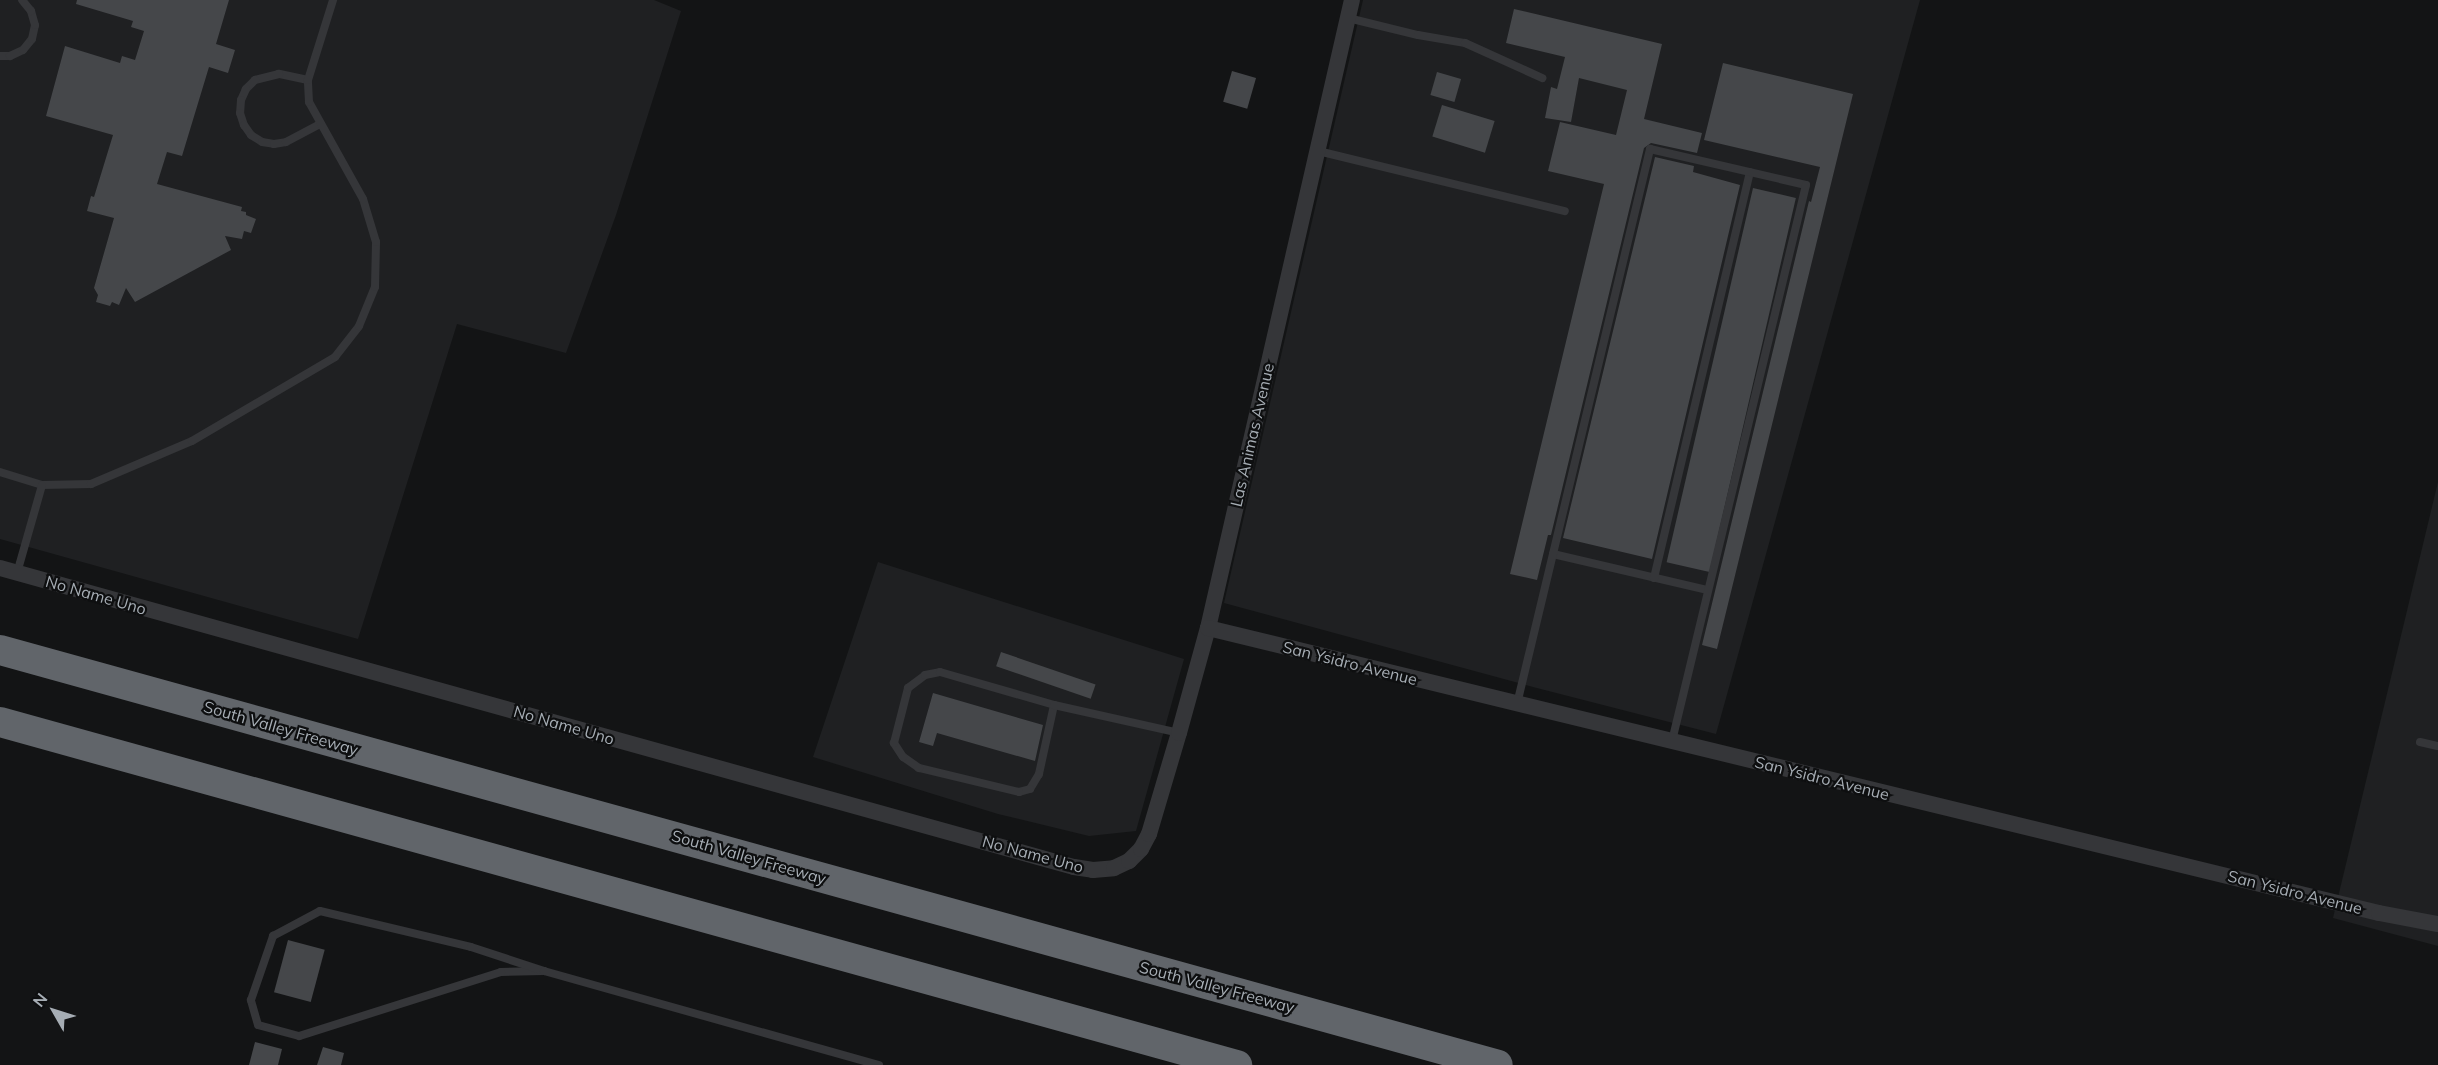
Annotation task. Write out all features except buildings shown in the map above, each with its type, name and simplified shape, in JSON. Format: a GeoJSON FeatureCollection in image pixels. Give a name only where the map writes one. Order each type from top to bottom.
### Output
{"type":"FeatureCollection","features":[{"type":"Feature","properties":{"kind":"highway","name":"South Valley Freeway"},"geometry":{"type":"LineString","coordinates":[[0,650],[1498,1065]]}},
{"type":"Feature","properties":{"kind":"highway"},"geometry":{"type":"LineString","coordinates":[[0,722],[1237,1065]]}},
{"type":"Feature","properties":{"kind":"street","name":"Las Animas Avenue"},"geometry":{"type":"LineString","coordinates":[[1129,861],[1141,849],[1156,818],[1208,628],[1352,0]]}},
{"type":"Feature","properties":{"kind":"street","name":"No Name Uno"},"geometry":{"type":"LineString","coordinates":[[0,568],[1074,867],[1093,870],[1114,868],[1129,861]]}},
{"type":"Feature","properties":{"kind":"street","name":"San Ysidro Avenue"},"geometry":{"type":"LineString","coordinates":[[1208,628],[2379,913],[2438,924]]}},
{"type":"Feature","properties":{"kind":"lane"},"geometry":{"type":"LineString","coordinates":[[0,56],[10,56],[23,50],[32,39],[35,25],[31,11],[22,0]]}},
{"type":"Feature","properties":{"kind":"lane"},"geometry":{"type":"LineString","coordinates":[[0,472],[42,485],[91,484],[192,441],[335,357],[358,326],[375,287],[376,242],[363,199],[309,102],[308,80],[333,0]]}},
{"type":"Feature","properties":{"kind":"lane"},"geometry":{"type":"LineString","coordinates":[[1348,18],[1418,35],[1465,43],[1542,78]]}},
{"type":"Feature","properties":{"kind":"lane"},"geometry":{"type":"LineString","coordinates":[[308,80],[279,74],[255,80],[241,100],[240,113],[251,135],[262,142],[274,144],[286,142],[320,124]]}},
{"type":"Feature","properties":{"kind":"lane"},"geometry":{"type":"LineString","coordinates":[[1517,704],[1650,149],[1806,185],[1672,741]]}},
{"type":"Feature","properties":{"kind":"lane"},"geometry":{"type":"LineString","coordinates":[[1317,151],[1566,211]]}},
{"type":"Feature","properties":{"kind":"lane"},"geometry":{"type":"LineString","coordinates":[[1654,578],[1750,172]]}},
{"type":"Feature","properties":{"kind":"lane"},"geometry":{"type":"LineString","coordinates":[[17,573],[42,485]]}},
{"type":"Feature","properties":{"kind":"lane"},"geometry":{"type":"LineString","coordinates":[[1553,554],[1708,590]]}},
{"type":"Feature","properties":{"kind":"lane"},"geometry":{"type":"LineString","coordinates":[[1054,705],[1039,774],[1030,789],[1019,792],[919,768],[903,757],[894,744],[908,688],[925,675],[940,672],[1054,705],[1179,733]]}},
{"type":"Feature","properties":{"kind":"lane"},"geometry":{"type":"LineString","coordinates":[[2420,742],[2438,746]]}},
{"type":"Feature","properties":{"kind":"lane"},"geometry":{"type":"LineString","coordinates":[[544,971],[501,972],[299,1036],[258,1025],[251,1000],[273,936],[320,911],[471,947],[544,971],[879,1065]]}},
{"type":"Feature","properties":{"kind":"shaded area"},"geometry":{"type":"Polygon","coordinates":[[[0,0],[654,0],[681,11],[616,215],[566,353],[457,324],[358,639],[0,539],[0,0]]]}},
{"type":"Feature","properties":{"kind":"shaded area"},"geometry":{"type":"Polygon","coordinates":[[[1363,0],[1920,0],[1716,734],[1224,603],[1363,0]]]}},
{"type":"Feature","properties":{"kind":"shaded area"},"geometry":{"type":"Polygon","coordinates":[[[2438,482],[2438,946],[2333,918],[2438,482]]]}},
{"type":"Feature","properties":{"kind":"shaded area"},"geometry":{"type":"Polygon","coordinates":[[[878,562],[1184,659],[1136,831],[1089,836],[998,814],[813,757],[878,562]]]}}]}
